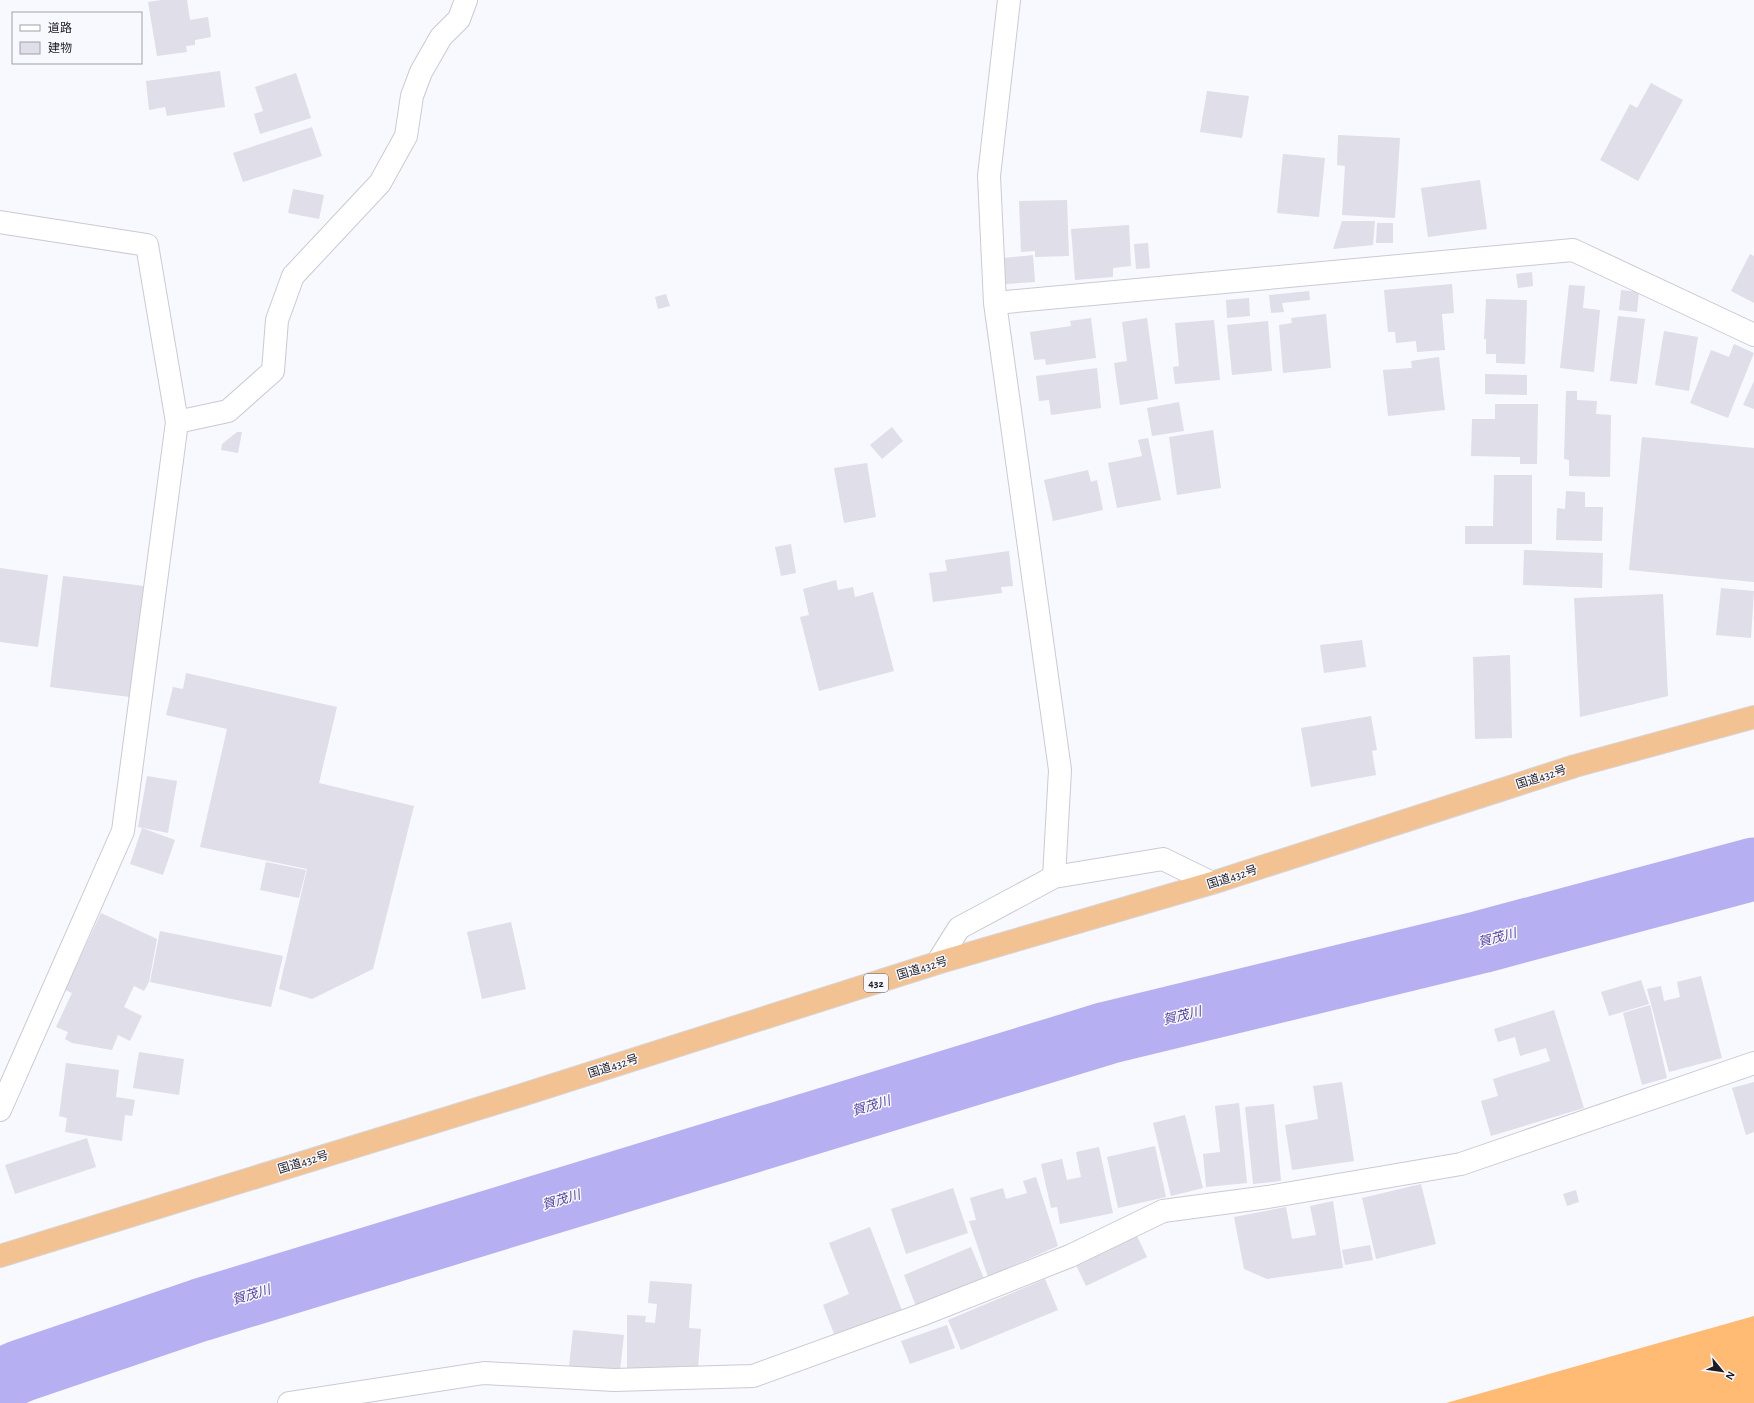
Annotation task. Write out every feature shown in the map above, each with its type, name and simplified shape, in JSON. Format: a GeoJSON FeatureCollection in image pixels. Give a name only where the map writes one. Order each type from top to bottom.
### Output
{"type":"FeatureCollection","features":[{"type":"Feature","properties":{"kind":"highway","name":"国道432号"},"geometry":{"type":"LineString","coordinates":[[0,1256],[522,1095],[937,963],[1212,884],[1575,766],[1754,717]]}},
{"type":"Feature","properties":{"kind":"street"},"geometry":{"type":"LineString","coordinates":[[177,422],[228,411],[273,371],[277,320],[293,276],[380,183],[406,136],[412,96],[421,72],[441,37],[459,19],[466,0]]}},
{"type":"Feature","properties":{"kind":"street"},"geometry":{"type":"LineString","coordinates":[[1009,0],[989,176],[995,303],[1060,770],[1054,876]]}},
{"type":"Feature","properties":{"kind":"street"},"geometry":{"type":"LineString","coordinates":[[0,222],[147,245],[177,422],[123,831],[0,1110]]}},
{"type":"Feature","properties":{"kind":"street"},"geometry":{"type":"LineString","coordinates":[[995,303],[1573,250],[1754,335]]}},
{"type":"Feature","properties":{"kind":"street"},"geometry":{"type":"LineString","coordinates":[[937,963],[959,928],[1054,876],[1163,859],[1212,884]]}},
{"type":"Feature","properties":{"kind":"street"},"geometry":{"type":"LineString","coordinates":[[289,1403],[484,1374],[614,1380],[753,1376],[921,1315],[1070,1256],[1163,1211],[1268,1197],[1461,1164],[1754,1064]]}},
{"type":"Feature","properties":{"kind":"shaded area"},"geometry":{"type":"Polygon","coordinates":[[[1754,1316],[1754,1403],[1446,1403],[1754,1316]]]}},
{"type":"Feature","properties":{"kind":"building"},"geometry":{"type":"Polygon","coordinates":[[[161,0],[187,0],[190,20],[208,17],[211,37],[195,40],[195,45],[186,46],[187,52],[157,56],[148,2],[161,0]]]}},
{"type":"Feature","properties":{"kind":"building"},"geometry":{"type":"Polygon","coordinates":[[[220,71],[225,107],[167,116],[165,107],[149,110],[146,81],[220,71]]]}},
{"type":"Feature","properties":{"kind":"building"},"geometry":{"type":"Polygon","coordinates":[[[296,73],[311,118],[260,134],[254,114],[263,111],[255,87],[296,73]]]}},
{"type":"Feature","properties":{"kind":"building"},"geometry":{"type":"Polygon","coordinates":[[[1651,83],[1683,100],[1638,181],[1600,160],[1630,104],[1637,108],[1651,83]]]}},
{"type":"Feature","properties":{"kind":"building"},"geometry":{"type":"Polygon","coordinates":[[[1207,91],[1249,96],[1242,138],[1200,132],[1207,91]]]}},
{"type":"Feature","properties":{"kind":"building"},"geometry":{"type":"Polygon","coordinates":[[[312,127],[322,156],[243,182],[233,153],[312,127]]]}},
{"type":"Feature","properties":{"kind":"building"},"geometry":{"type":"Polygon","coordinates":[[[1338,135],[1400,138],[1395,218],[1342,215],[1345,166],[1337,165],[1338,135]]]}},
{"type":"Feature","properties":{"kind":"building"},"geometry":{"type":"Polygon","coordinates":[[[1283,154],[1325,158],[1319,217],[1277,213],[1283,154]]]}},
{"type":"Feature","properties":{"kind":"building"},"geometry":{"type":"Polygon","coordinates":[[[1480,180],[1487,229],[1428,237],[1421,188],[1480,180]]]}},
{"type":"Feature","properties":{"kind":"building"},"geometry":{"type":"Polygon","coordinates":[[[293,189],[324,195],[319,219],[288,213],[293,189]]]}},
{"type":"Feature","properties":{"kind":"building"},"geometry":{"type":"Polygon","coordinates":[[[1067,200],[1069,256],[1035,257],[1035,251],[1021,252],[1019,201],[1067,200]]]}},
{"type":"Feature","properties":{"kind":"building"},"geometry":{"type":"Polygon","coordinates":[[[1342,221],[1375,221],[1373,245],[1333,249],[1342,221]]]}},
{"type":"Feature","properties":{"kind":"building"},"geometry":{"type":"Polygon","coordinates":[[[1377,223],[1393,223],[1393,243],[1376,243],[1377,223]]]}},
{"type":"Feature","properties":{"kind":"building"},"geometry":{"type":"Polygon","coordinates":[[[1129,225],[1131,266],[1113,268],[1113,277],[1075,280],[1071,229],[1129,225]]]}},
{"type":"Feature","properties":{"kind":"building"},"geometry":{"type":"Polygon","coordinates":[[[1148,243],[1150,268],[1136,269],[1134,244],[1148,243]]]}},
{"type":"Feature","properties":{"kind":"building"},"geometry":{"type":"Polygon","coordinates":[[[1750,254],[1754,256],[1754,303],[1731,291],[1750,254]]]}},
{"type":"Feature","properties":{"kind":"building"},"geometry":{"type":"Polygon","coordinates":[[[1033,255],[1035,282],[1005,284],[1003,258],[1033,255]]]}},
{"type":"Feature","properties":{"kind":"building"},"geometry":{"type":"Polygon","coordinates":[[[1532,272],[1533,286],[1518,288],[1516,274],[1532,272]]]}},
{"type":"Feature","properties":{"kind":"building"},"geometry":{"type":"Polygon","coordinates":[[[1452,284],[1454,313],[1442,314],[1445,350],[1417,352],[1416,341],[1396,343],[1395,332],[1388,332],[1384,290],[1452,284]]]}},
{"type":"Feature","properties":{"kind":"building"},"geometry":{"type":"Polygon","coordinates":[[[1569,285],[1585,286],[1583,308],[1600,310],[1594,372],[1560,368],[1569,285]]]}},
{"type":"Feature","properties":{"kind":"building"},"geometry":{"type":"Polygon","coordinates":[[[1621,290],[1639,292],[1637,312],[1619,310],[1621,290]]]}},
{"type":"Feature","properties":{"kind":"building"},"geometry":{"type":"Polygon","coordinates":[[[1309,291],[1310,300],[1282,303],[1284,312],[1271,313],[1269,295],[1309,291]]]}},
{"type":"Feature","properties":{"kind":"building"},"geometry":{"type":"Polygon","coordinates":[[[666,294],[670,306],[658,309],[655,297],[666,294]]]}},
{"type":"Feature","properties":{"kind":"building"},"geometry":{"type":"Polygon","coordinates":[[[1249,298],[1250,316],[1227,318],[1226,300],[1249,298]]]}},
{"type":"Feature","properties":{"kind":"building"},"geometry":{"type":"Polygon","coordinates":[[[1486,299],[1527,300],[1525,364],[1496,363],[1496,354],[1486,354],[1486,339],[1484,339],[1486,299]]]}},
{"type":"Feature","properties":{"kind":"building"},"geometry":{"type":"Polygon","coordinates":[[[1326,314],[1331,368],[1283,373],[1279,325],[1292,323],[1291,318],[1326,314]]]}},
{"type":"Feature","properties":{"kind":"building"},"geometry":{"type":"Polygon","coordinates":[[[1618,316],[1645,319],[1637,384],[1610,381],[1618,316]]]}},
{"type":"Feature","properties":{"kind":"building"},"geometry":{"type":"Polygon","coordinates":[[[1091,318],[1096,358],[1046,365],[1045,359],[1034,360],[1030,332],[1071,326],[1070,321],[1091,318]]]}},
{"type":"Feature","properties":{"kind":"building"},"geometry":{"type":"Polygon","coordinates":[[[1147,318],[1158,399],[1120,405],[1114,363],[1127,361],[1122,322],[1147,318]]]}},
{"type":"Feature","properties":{"kind":"building"},"geometry":{"type":"Polygon","coordinates":[[[1214,320],[1220,380],[1175,384],[1173,367],[1179,366],[1175,323],[1214,320]]]}},
{"type":"Feature","properties":{"kind":"building"},"geometry":{"type":"Polygon","coordinates":[[[1268,321],[1272,371],[1232,375],[1227,325],[1268,321]]]}},
{"type":"Feature","properties":{"kind":"building"},"geometry":{"type":"Polygon","coordinates":[[[1664,331],[1698,337],[1689,391],[1655,385],[1664,331]]]}},
{"type":"Feature","properties":{"kind":"building"},"geometry":{"type":"Polygon","coordinates":[[[1734,344],[1754,353],[1728,418],[1690,403],[1711,350],[1729,357],[1734,344]]]}},
{"type":"Feature","properties":{"kind":"building"},"geometry":{"type":"Polygon","coordinates":[[[1439,357],[1445,410],[1388,416],[1383,370],[1412,368],[1411,361],[1439,357]]]}},
{"type":"Feature","properties":{"kind":"building"},"geometry":{"type":"Polygon","coordinates":[[[1097,368],[1101,408],[1051,415],[1049,400],[1039,401],[1036,376],[1097,368]]]}},
{"type":"Feature","properties":{"kind":"building"},"geometry":{"type":"Polygon","coordinates":[[[1485,374],[1527,375],[1527,395],[1485,394],[1485,374]]]}},
{"type":"Feature","properties":{"kind":"building"},"geometry":{"type":"Polygon","coordinates":[[[1754,381],[1754,409],[1743,405],[1754,381]]]}},
{"type":"Feature","properties":{"kind":"building"},"geometry":{"type":"Polygon","coordinates":[[[1566,391],[1577,391],[1577,400],[1597,401],[1596,414],[1611,415],[1610,477],[1569,476],[1569,460],[1564,459],[1566,391]]]}},
{"type":"Feature","properties":{"kind":"building"},"geometry":{"type":"Polygon","coordinates":[[[1179,402],[1184,431],[1152,436],[1147,408],[1179,402]]]}},
{"type":"Feature","properties":{"kind":"building"},"geometry":{"type":"Polygon","coordinates":[[[1495,404],[1538,404],[1537,464],[1520,464],[1520,457],[1471,456],[1472,419],[1495,419],[1495,404]]]}},
{"type":"Feature","properties":{"kind":"building"},"geometry":{"type":"Polygon","coordinates":[[[892,427],[903,441],[882,459],[870,445],[892,427]]]}},
{"type":"Feature","properties":{"kind":"building"},"geometry":{"type":"Polygon","coordinates":[[[1213,430],[1221,488],[1177,495],[1169,437],[1213,430]]]}},
{"type":"Feature","properties":{"kind":"building"},"geometry":{"type":"Polygon","coordinates":[[[237,432],[242,432],[238,453],[221,450],[222,444],[237,432]]]}},
{"type":"Feature","properties":{"kind":"building"},"geometry":{"type":"Polygon","coordinates":[[[1642,437],[1754,448],[1754,582],[1629,570],[1642,437]]]}},
{"type":"Feature","properties":{"kind":"building"},"geometry":{"type":"Polygon","coordinates":[[[1148,438],[1161,500],[1117,508],[1108,463],[1142,456],[1138,440],[1148,438]]]}},
{"type":"Feature","properties":{"kind":"building"},"geometry":{"type":"Polygon","coordinates":[[[867,463],[876,517],[844,523],[834,468],[867,463]]]}},
{"type":"Feature","properties":{"kind":"building"},"geometry":{"type":"Polygon","coordinates":[[[1088,470],[1091,482],[1097,480],[1103,510],[1053,521],[1044,480],[1088,470]]]}},
{"type":"Feature","properties":{"kind":"building"},"geometry":{"type":"Polygon","coordinates":[[[1494,475],[1532,475],[1532,544],[1465,544],[1465,526],[1493,526],[1494,475]]]}},
{"type":"Feature","properties":{"kind":"building"},"geometry":{"type":"Polygon","coordinates":[[[1566,491],[1585,492],[1585,507],[1603,507],[1602,541],[1556,540],[1557,508],[1565,509],[1566,491]]]}},
{"type":"Feature","properties":{"kind":"building"},"geometry":{"type":"Polygon","coordinates":[[[791,544],[796,573],[781,576],[775,547],[791,544]]]}},
{"type":"Feature","properties":{"kind":"building"},"geometry":{"type":"Polygon","coordinates":[[[1524,550],[1603,553],[1602,588],[1523,585],[1524,550]]]}},
{"type":"Feature","properties":{"kind":"building"},"geometry":{"type":"Polygon","coordinates":[[[1009,551],[1013,586],[1001,587],[1002,593],[933,602],[929,573],[947,571],[945,560],[1009,551]]]}},
{"type":"Feature","properties":{"kind":"building"},"geometry":{"type":"Polygon","coordinates":[[[0,568],[48,575],[38,647],[0,642],[0,568]]]}},
{"type":"Feature","properties":{"kind":"building"},"geometry":{"type":"Polygon","coordinates":[[[63,576],[144,586],[130,697],[50,687],[63,576]]]}},
{"type":"Feature","properties":{"kind":"building"},"geometry":{"type":"Polygon","coordinates":[[[836,580],[838,590],[853,587],[855,597],[873,592],[894,671],[819,691],[800,617],[809,615],[803,589],[836,580]]]}},
{"type":"Feature","properties":{"kind":"building"},"geometry":{"type":"Polygon","coordinates":[[[1721,588],[1754,591],[1751,638],[1716,635],[1721,588]]]}},
{"type":"Feature","properties":{"kind":"building"},"geometry":{"type":"Polygon","coordinates":[[[1663,594],[1668,696],[1580,717],[1574,598],[1663,594]]]}},
{"type":"Feature","properties":{"kind":"building"},"geometry":{"type":"Polygon","coordinates":[[[1362,640],[1366,667],[1324,673],[1320,645],[1362,640]]]}},
{"type":"Feature","properties":{"kind":"building"},"geometry":{"type":"Polygon","coordinates":[[[1510,655],[1512,738],[1475,739],[1473,657],[1510,655]]]}},
{"type":"Feature","properties":{"kind":"building"},"geometry":{"type":"Polygon","coordinates":[[[186,673],[337,707],[319,783],[414,806],[373,969],[312,999],[279,989],[307,869],[200,847],[227,729],[166,715],[173,687],[183,689],[186,673]]]}},
{"type":"Feature","properties":{"kind":"building"},"geometry":{"type":"Polygon","coordinates":[[[1371,716],[1377,750],[1372,751],[1376,775],[1311,787],[1301,728],[1371,716]]]}},
{"type":"Feature","properties":{"kind":"building"},"geometry":{"type":"Polygon","coordinates":[[[147,776],[177,781],[168,833],[138,827],[147,776]]]}},
{"type":"Feature","properties":{"kind":"building"},"geometry":{"type":"Polygon","coordinates":[[[142,828],[175,840],[163,875],[130,864],[142,828]]]}},
{"type":"Feature","properties":{"kind":"building"},"geometry":{"type":"Polygon","coordinates":[[[266,862],[306,870],[299,898],[260,890],[266,862]]]}},
{"type":"Feature","properties":{"kind":"building"},"geometry":{"type":"Polygon","coordinates":[[[101,913],[157,939],[149,982],[144,991],[134,986],[124,1007],[142,1016],[130,1041],[118,1035],[112,1050],[72,1043],[65,1039],[68,1032],[56,1027],[72,993],[65,990],[101,913]]]}},
{"type":"Feature","properties":{"kind":"building"},"geometry":{"type":"Polygon","coordinates":[[[511,922],[526,989],[482,999],[467,932],[511,922]]]}},
{"type":"Feature","properties":{"kind":"building"},"geometry":{"type":"Polygon","coordinates":[[[160,931],[283,956],[271,1007],[150,982],[160,931]]]}},
{"type":"Feature","properties":{"kind":"building"},"geometry":{"type":"Polygon","coordinates":[[[1701,976],[1722,1058],[1669,1072],[1647,989],[1661,986],[1664,1001],[1680,997],[1677,982],[1701,976]]]}},
{"type":"Feature","properties":{"kind":"building"},"geometry":{"type":"Polygon","coordinates":[[[1641,980],[1649,1004],[1609,1016],[1601,992],[1641,980]]]}},
{"type":"Feature","properties":{"kind":"building"},"geometry":{"type":"Polygon","coordinates":[[[1650,1005],[1667,1078],[1642,1085],[1623,1013],[1650,1005]]]}},
{"type":"Feature","properties":{"kind":"building"},"geometry":{"type":"Polygon","coordinates":[[[1554,1010],[1584,1108],[1491,1136],[1481,1101],[1498,1096],[1493,1079],[1550,1061],[1546,1048],[1520,1056],[1515,1037],[1498,1042],[1494,1029],[1554,1010]]]}},
{"type":"Feature","properties":{"kind":"building"},"geometry":{"type":"Polygon","coordinates":[[[139,1052],[184,1059],[179,1095],[133,1088],[139,1052]]]}},
{"type":"Feature","properties":{"kind":"building"},"geometry":{"type":"Polygon","coordinates":[[[66,1063],[119,1070],[116,1097],[135,1100],[132,1116],[125,1115],[122,1141],[65,1132],[67,1118],[59,1116],[66,1063]]]}},
{"type":"Feature","properties":{"kind":"building"},"geometry":{"type":"Polygon","coordinates":[[[1342,1082],[1354,1161],[1292,1170],[1285,1125],[1318,1119],[1313,1086],[1342,1082]]]}},
{"type":"Feature","properties":{"kind":"building"},"geometry":{"type":"Polygon","coordinates":[[[1754,1082],[1754,1132],[1746,1135],[1732,1088],[1754,1082]]]}},
{"type":"Feature","properties":{"kind":"building"},"geometry":{"type":"Polygon","coordinates":[[[1239,1103],[1247,1183],[1206,1187],[1203,1154],[1220,1152],[1215,1106],[1239,1103]]]}},
{"type":"Feature","properties":{"kind":"building"},"geometry":{"type":"Polygon","coordinates":[[[1274,1104],[1281,1181],[1253,1184],[1245,1107],[1274,1104]]]}},
{"type":"Feature","properties":{"kind":"building"},"geometry":{"type":"Polygon","coordinates":[[[1185,1115],[1203,1188],[1171,1196],[1153,1123],[1185,1115]]]}},
{"type":"Feature","properties":{"kind":"building"},"geometry":{"type":"Polygon","coordinates":[[[87,1138],[96,1167],[15,1194],[5,1165],[87,1138]]]}},
{"type":"Feature","properties":{"kind":"building"},"geometry":{"type":"Polygon","coordinates":[[[1155,1146],[1166,1197],[1118,1208],[1107,1157],[1155,1146]]]}},
{"type":"Feature","properties":{"kind":"building"},"geometry":{"type":"Polygon","coordinates":[[[1099,1147],[1113,1213],[1060,1224],[1057,1207],[1051,1208],[1041,1164],[1062,1159],[1067,1180],[1081,1177],[1076,1152],[1099,1147]]]}},
{"type":"Feature","properties":{"kind":"building"},"geometry":{"type":"Polygon","coordinates":[[[1036,1177],[1058,1246],[988,1277],[969,1221],[976,1220],[970,1198],[1003,1188],[1006,1199],[1027,1193],[1023,1181],[1036,1177]]]}},
{"type":"Feature","properties":{"kind":"building"},"geometry":{"type":"Polygon","coordinates":[[[1421,1184],[1436,1244],[1376,1259],[1362,1198],[1421,1184]]]}},
{"type":"Feature","properties":{"kind":"building"},"geometry":{"type":"Polygon","coordinates":[[[953,1188],[968,1233],[906,1254],[891,1209],[953,1188]]]}},
{"type":"Feature","properties":{"kind":"building"},"geometry":{"type":"Polygon","coordinates":[[[1576,1190],[1579,1202],[1567,1206],[1563,1194],[1576,1190]]]}},
{"type":"Feature","properties":{"kind":"building"},"geometry":{"type":"Polygon","coordinates":[[[1333,1201],[1343,1268],[1267,1279],[1244,1269],[1234,1217],[1286,1207],[1292,1239],[1316,1235],[1310,1206],[1333,1201]]]}},
{"type":"Feature","properties":{"kind":"building"},"geometry":{"type":"Polygon","coordinates":[[[870,1227],[903,1313],[836,1339],[823,1305],[849,1294],[829,1243],[870,1227]]]}},
{"type":"Feature","properties":{"kind":"building"},"geometry":{"type":"Polygon","coordinates":[[[1137,1236],[1147,1257],[1086,1286],[1076,1265],[1137,1236]]]}},
{"type":"Feature","properties":{"kind":"building"},"geometry":{"type":"Polygon","coordinates":[[[1370,1245],[1373,1260],[1345,1265],[1342,1250],[1370,1245]]]}},
{"type":"Feature","properties":{"kind":"building"},"geometry":{"type":"Polygon","coordinates":[[[971,1247],[985,1281],[917,1309],[904,1275],[971,1247]]]}},
{"type":"Feature","properties":{"kind":"building"},"geometry":{"type":"Polygon","coordinates":[[[1045,1279],[1058,1310],[961,1350],[948,1320],[1045,1279]]]}},
{"type":"Feature","properties":{"kind":"building"},"geometry":{"type":"Polygon","coordinates":[[[650,1281],[692,1284],[689,1328],[701,1329],[697,1380],[627,1374],[627,1315],[646,1316],[645,1322],[655,1323],[657,1304],[648,1303],[650,1281]]]}},
{"type":"Feature","properties":{"kind":"building"},"geometry":{"type":"Polygon","coordinates":[[[947,1325],[955,1348],[910,1364],[901,1341],[947,1325]]]}},
{"type":"Feature","properties":{"kind":"building"},"geometry":{"type":"Polygon","coordinates":[[[573,1330],[624,1335],[620,1371],[569,1366],[573,1330]]]}},
{"type":"Feature","properties":{"kind":"waterway","name":"賀茂川"},"geometry":{"type":"LineString","coordinates":[[0,1380],[21,1371],[200,1310],[1107,1033],[1481,942],[1754,869]]}}]}
